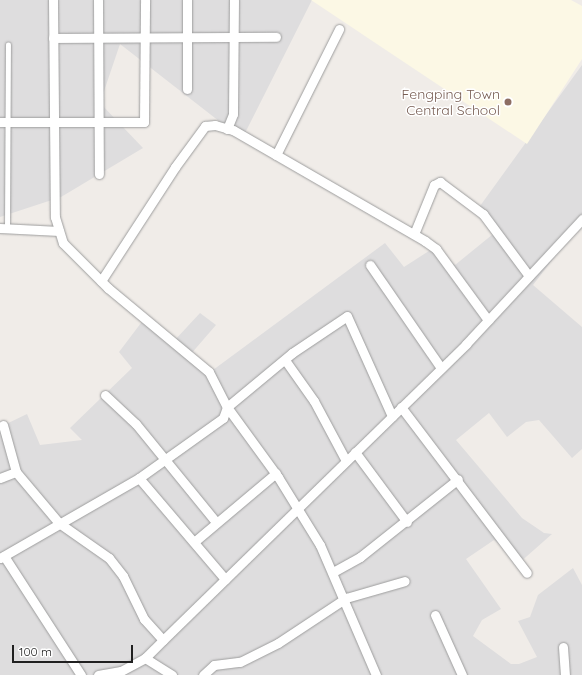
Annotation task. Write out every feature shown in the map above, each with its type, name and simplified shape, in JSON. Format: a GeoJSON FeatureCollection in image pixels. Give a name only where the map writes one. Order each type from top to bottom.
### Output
{"type":"FeatureCollection","features":[{"type":"Feature","properties":{"kind":"street"},"geometry":{"type":"LineString","coordinates":[[53,0],[54,217],[64,243],[101,281],[209,372],[227,407],[276,473],[298,507],[346,598],[360,645],[376,675]]}},
{"type":"Feature","properties":{"kind":"street"},"geometry":{"type":"LineString","coordinates":[[98,0],[97,38],[99,174]]}},
{"type":"Feature","properties":{"kind":"street"},"geometry":{"type":"LineString","coordinates":[[4,122],[144,122],[145,0]]}},
{"type":"Feature","properties":{"kind":"street"},"geometry":{"type":"LineString","coordinates":[[187,0],[187,88]]}},
{"type":"Feature","properties":{"kind":"street"},"geometry":{"type":"LineString","coordinates":[[227,128],[233,114],[234,0]]}},
{"type":"Feature","properties":{"kind":"street"},"geometry":{"type":"LineString","coordinates":[[276,155],[339,29]]}},
{"type":"Feature","properties":{"kind":"street"},"geometry":{"type":"LineString","coordinates":[[53,38],[276,37]]}},
{"type":"Feature","properties":{"kind":"street"},"geometry":{"type":"LineString","coordinates":[[101,281],[205,126],[227,128],[414,234],[436,249],[488,320]]}},
{"type":"Feature","properties":{"kind":"street"},"geometry":{"type":"LineString","coordinates":[[414,234],[434,185],[440,182],[483,214],[529,276]]}},
{"type":"Feature","properties":{"kind":"street"},"geometry":{"type":"LineString","coordinates":[[98,675],[121,671],[145,658],[441,368],[582,219]]}},
{"type":"Feature","properties":{"kind":"street"},"geometry":{"type":"LineString","coordinates":[[4,228],[59,231]]}},
{"type":"Feature","properties":{"kind":"street"},"geometry":{"type":"LineString","coordinates":[[370,265],[441,368]]}},
{"type":"Feature","properties":{"kind":"street"},"geometry":{"type":"LineString","coordinates":[[81,675],[1,556],[139,478],[223,418],[227,407],[285,360],[347,316],[392,416]]}},
{"type":"Feature","properties":{"kind":"street"},"geometry":{"type":"LineString","coordinates":[[285,360],[314,401],[346,461]]}},
{"type":"Feature","properties":{"kind":"street"},"geometry":{"type":"LineString","coordinates":[[105,395],[165,459],[216,522]]}},
{"type":"Feature","properties":{"kind":"street"},"geometry":{"type":"LineString","coordinates":[[401,407],[458,479],[527,573]]}},
{"type":"Feature","properties":{"kind":"street"},"geometry":{"type":"LineString","coordinates":[[223,418],[240,424]]}},
{"type":"Feature","properties":{"kind":"street"},"geometry":{"type":"LineString","coordinates":[[3,425],[16,472],[59,523],[109,558],[123,576],[144,619],[163,640]]}},
{"type":"Feature","properties":{"kind":"street"},"geometry":{"type":"LineString","coordinates":[[355,452],[407,522]]}},
{"type":"Feature","properties":{"kind":"street"},"geometry":{"type":"LineString","coordinates":[[0,478],[16,472]]}},
{"type":"Feature","properties":{"kind":"street"},"geometry":{"type":"LineString","coordinates":[[194,542],[276,473]]}},
{"type":"Feature","properties":{"kind":"street"},"geometry":{"type":"LineString","coordinates":[[139,478],[225,579]]}},
{"type":"Feature","properties":{"kind":"street"},"geometry":{"type":"LineString","coordinates":[[333,572],[407,522],[458,479]]}},
{"type":"Feature","properties":{"kind":"street"},"geometry":{"type":"LineString","coordinates":[[203,675],[214,665],[240,662],[278,643],[346,598],[405,581]]}},
{"type":"Feature","properties":{"kind":"street"},"geometry":{"type":"LineString","coordinates":[[435,615],[462,675]]}},
{"type":"Feature","properties":{"kind":"street"},"geometry":{"type":"LineString","coordinates":[[563,647],[565,675]]}},
{"type":"Feature","properties":{"kind":"street"},"geometry":{"type":"LineString","coordinates":[[145,658],[172,675]]}},
{"type":"Feature","properties":{"kind":"lane"},"geometry":{"type":"LineString","coordinates":[[4,228],[4,122],[8,45]]}},
{"type":"Feature","properties":{"kind":"shaded area"},"geometry":{"type":"Polygon","coordinates":[[[0,0],[312,0],[242,139],[120,44],[100,103],[143,148],[61,197],[0,217],[0,0]]]}},
{"type":"Feature","properties":{"kind":"shaded area","name":"Fengping Town Central School"},"geometry":{"type":"Polygon","coordinates":[[[311,0],[571,0],[582,6],[582,59],[527,144],[311,0]]]}},
{"type":"Feature","properties":{"kind":"shaded area"},"geometry":{"type":"Polygon","coordinates":[[[582,65],[582,221],[533,285],[582,327],[582,449],[572,458],[539,420],[526,422],[507,437],[489,413],[456,440],[522,518],[544,533],[552,534],[518,564],[513,554],[494,540],[466,559],[501,609],[482,620],[473,636],[511,664],[519,664],[537,657],[518,621],[530,617],[538,595],[573,568],[582,585],[582,675],[0,675],[0,427],[27,414],[40,445],[82,440],[70,428],[132,368],[119,352],[144,319],[174,341],[200,313],[216,325],[190,355],[213,370],[385,243],[404,267],[432,249],[455,265],[498,230],[480,206],[582,65]]]}},
{"type":"Feature","properties":{"kind":"place","name":"Fengping Town Central School"},"geometry":{"type":"Point","coordinates":[508,102]}}]}
